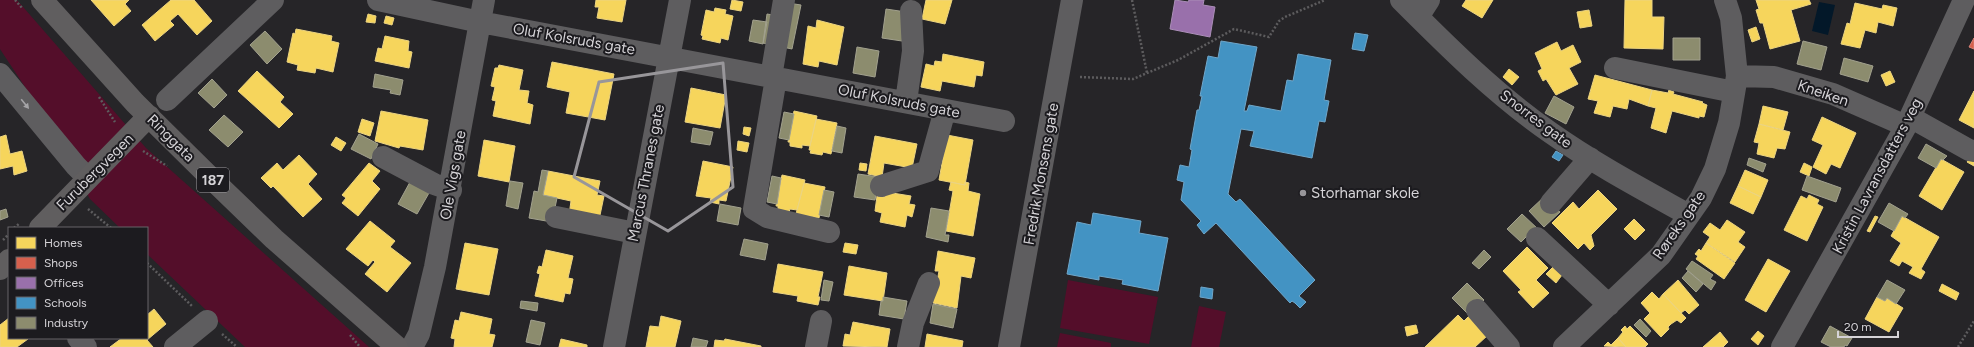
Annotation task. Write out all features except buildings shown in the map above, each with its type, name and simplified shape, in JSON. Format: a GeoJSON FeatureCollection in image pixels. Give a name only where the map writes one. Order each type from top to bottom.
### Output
{"type":"FeatureCollection","features":[{"type":"Feature","properties":{"kind":"main road","name":"Ringgata"},"geometry":{"type":"LineString","coordinates":[[42,0],[135,103],[274,239],[397,347]]}},
{"type":"Feature","properties":{"kind":"main road","name":"Furubergvegen"},"geometry":{"type":"LineString","coordinates":[[41,227],[149,116]]}},
{"type":"Feature","properties":{"kind":"main road"},"geometry":{"type":"LineString","coordinates":[[0,269],[8,261]]}},
{"type":"Feature","properties":{"kind":"street"},"geometry":{"type":"LineString","coordinates":[[167,100],[274,0]]}},
{"type":"Feature","properties":{"kind":"street","name":"Oluf Kolsruds gate"},"geometry":{"type":"LineString","coordinates":[[378,0],[480,22],[668,56],[1004,121]]}},
{"type":"Feature","properties":{"kind":"street","name":"Ole Vigs gate"},"geometry":{"type":"LineString","coordinates":[[412,347],[419,334],[451,190],[484,0]]}},
{"type":"Feature","properties":{"kind":"street","name":"Marcus Thranes gate"},"geometry":{"type":"LineString","coordinates":[[614,347],[668,56],[680,0]]}},
{"type":"Feature","properties":{"kind":"street"},"geometry":{"type":"LineString","coordinates":[[784,0],[754,209],[767,217],[829,232]]}},
{"type":"Feature","properties":{"kind":"street","name":"Fredrik Monsens gate"},"geometry":{"type":"LineString","coordinates":[[1009,347],[1072,0]]}},
{"type":"Feature","properties":{"kind":"street","name":"Snorres gate"},"geometry":{"type":"LineString","coordinates":[[1401,0],[1423,8],[1490,85],[1550,132],[1616,175],[1689,215]]}},
{"type":"Feature","properties":{"kind":"street","name":"Røreks gate"},"geometry":{"type":"LineString","coordinates":[[1564,347],[1661,254],[1701,198],[1715,169],[1729,123],[1736,84],[1731,18],[1725,0]]}},
{"type":"Feature","properties":{"kind":"street","name":"Kristin Lavransdatters veg"},"geometry":{"type":"LineString","coordinates":[[1782,347],[1908,122],[1964,0]]}},
{"type":"Feature","properties":{"kind":"street"},"geometry":{"type":"LineString","coordinates":[[906,102],[913,51],[911,11]]}},
{"type":"Feature","properties":{"kind":"street","name":"Kneiken"},"geometry":{"type":"LineString","coordinates":[[1615,68],[1736,84],[1774,77],[1833,94],[1908,122],[1974,151]]}},
{"type":"Feature","properties":{"kind":"street"},"geometry":{"type":"LineString","coordinates":[[0,74],[76,166],[88,178]]}},
{"type":"Feature","properties":{"kind":"street"},"geometry":{"type":"LineString","coordinates":[[881,186],[928,172],[945,110]]}},
{"type":"Feature","properties":{"kind":"street"},"geometry":{"type":"LineString","coordinates":[[383,157],[434,184],[451,190]]}},
{"type":"Feature","properties":{"kind":"street"},"geometry":{"type":"LineString","coordinates":[[1551,203],[1590,158]]}},
{"type":"Feature","properties":{"kind":"street"},"geometry":{"type":"LineString","coordinates":[[556,217],[635,233]]}},
{"type":"Feature","properties":{"kind":"street"},"geometry":{"type":"LineString","coordinates":[[1537,238],[1609,305]]}},
{"type":"Feature","properties":{"kind":"street"},"geometry":{"type":"LineString","coordinates":[[908,347],[913,323],[929,283]]}},
{"type":"Feature","properties":{"kind":"street"},"geometry":{"type":"LineString","coordinates":[[1477,310],[1509,347]]}},
{"type":"Feature","properties":{"kind":"street"},"geometry":{"type":"LineString","coordinates":[[175,347],[207,321]]}},
{"type":"Feature","properties":{"kind":"street"},"geometry":{"type":"LineString","coordinates":[[816,347],[821,321]]}},
{"type":"Feature","properties":{"kind":"street"},"geometry":{"type":"LineString","coordinates":[[79,339],[86,347]]}},
{"type":"Feature","properties":{"kind":"path"},"geometry":{"type":"LineString","coordinates":[[1132,0],[1147,73]]}},
{"type":"Feature","properties":{"kind":"path"},"geometry":{"type":"LineString","coordinates":[[1080,77],[1133,79],[1178,60],[1234,29],[1269,37],[1279,21],[1285,17],[1325,0]]}},
{"type":"Feature","properties":{"kind":"path"},"geometry":{"type":"LineString","coordinates":[[92,214],[110,227]]}},
{"type":"Feature","properties":{"kind":"path"},"geometry":{"type":"LineString","coordinates":[[1958,347],[1974,321]]}},
{"type":"Feature","properties":{"kind":"highlighted area"},"geometry":{"type":"Polygon","coordinates":[[[723,63],[733,187],[668,231],[574,177],[599,82],[723,63]]]}},
{"type":"Feature","properties":{"kind":"shaded area"},"geometry":{"type":"Polygon","coordinates":[[[0,0],[17,0],[146,148],[369,347],[245,347],[148,255],[148,227],[119,227],[90,199],[27,90],[0,49],[0,0]]]}},
{"type":"Feature","properties":{"kind":"shaded area"},"geometry":{"type":"Polygon","coordinates":[[[1068,280],[1158,297],[1149,344],[1060,328],[1068,280]]]}},
{"type":"Feature","properties":{"kind":"shaded area"},"geometry":{"type":"Polygon","coordinates":[[[1199,306],[1226,312],[1219,347],[1191,347],[1199,306]]]}},
{"type":"Feature","properties":{"kind":"shaded area"},"geometry":{"type":"Polygon","coordinates":[[[1060,333],[1111,343],[1111,347],[1057,347],[1060,333]]]}},
{"type":"Feature","properties":{"kind":"water"},"geometry":{"type":"Polygon","coordinates":[[[1819,2],[1835,5],[1828,35],[1812,31],[1819,2]]]}},
{"type":"Feature","properties":{"kind":"place","name":"Storhamar skole"},"geometry":{"type":"Point","coordinates":[1303,193]}}]}
